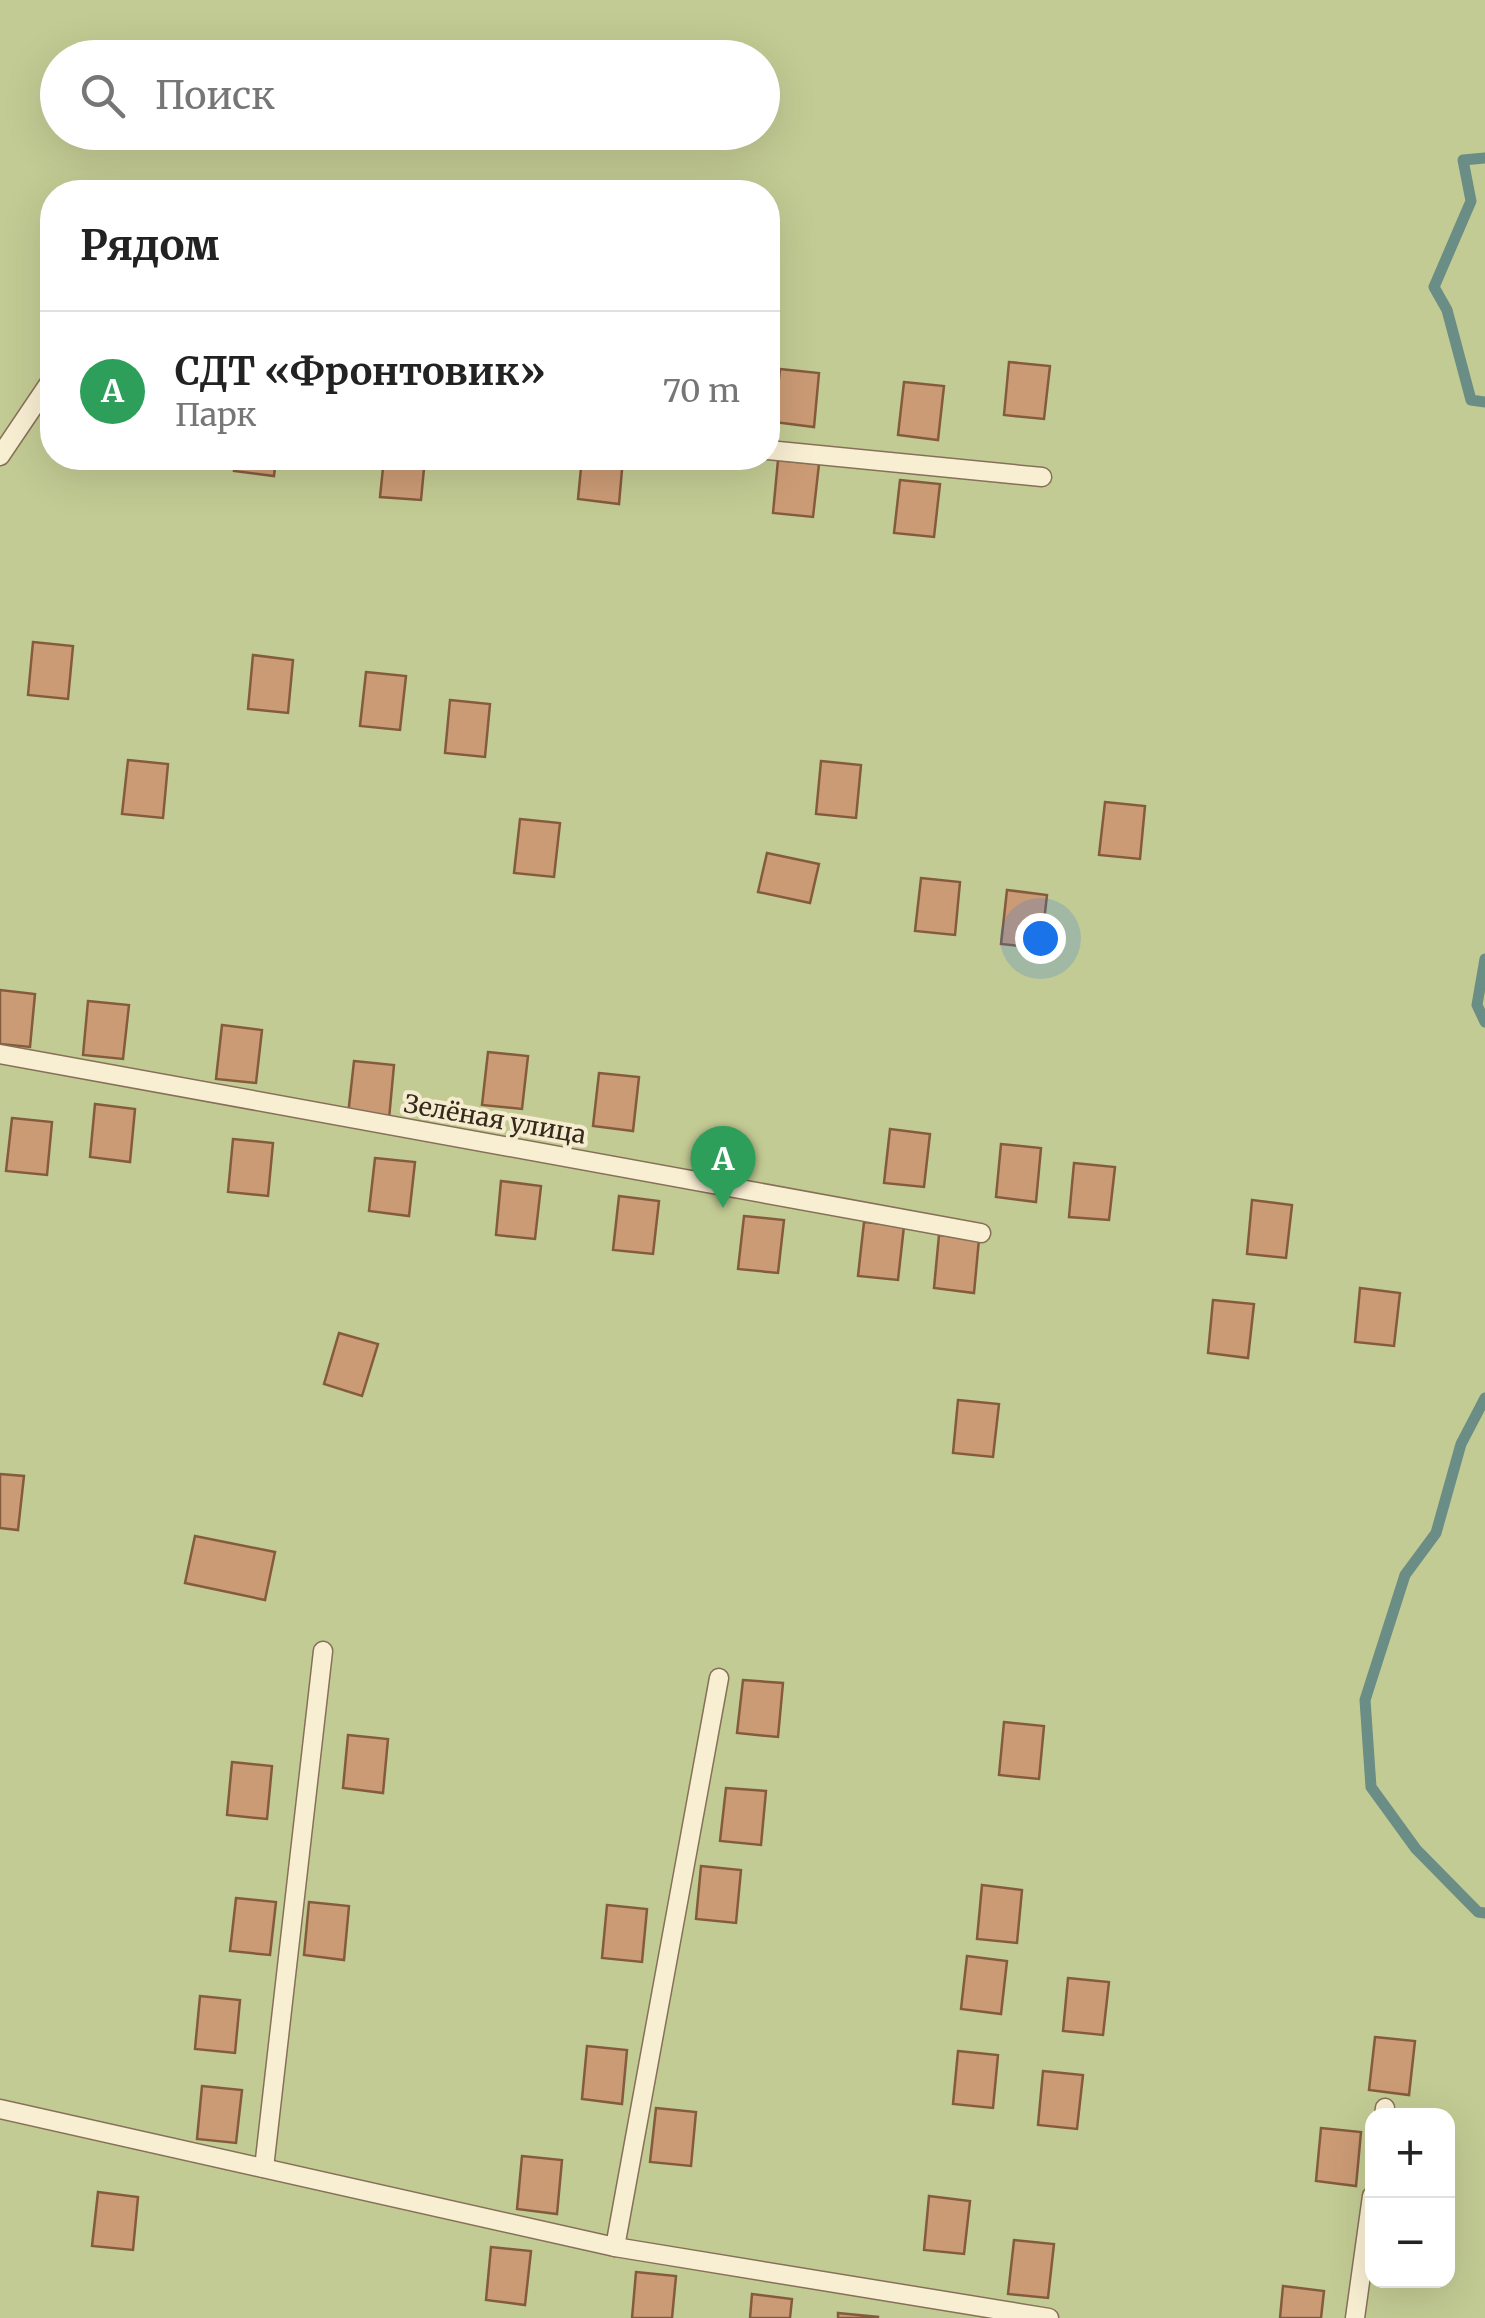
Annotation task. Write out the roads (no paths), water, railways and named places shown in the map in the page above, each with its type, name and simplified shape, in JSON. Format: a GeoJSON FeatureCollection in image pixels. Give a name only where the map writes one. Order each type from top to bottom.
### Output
{"type":"FeatureCollection","features":[{"type":"Feature","properties":{"kind":"lane"},"geometry":{"type":"LineString","coordinates":[[0,456],[40,396]]}},
{"type":"Feature","properties":{"kind":"lane"},"geometry":{"type":"LineString","coordinates":[[780,451],[1042,477]]}},
{"type":"Feature","properties":{"kind":"lane","name":"Зелёная улица"},"geometry":{"type":"LineString","coordinates":[[0,1054],[981,1234]]}},
{"type":"Feature","properties":{"kind":"lane"},"geometry":{"type":"LineString","coordinates":[[264,2168],[323,1651]]}},
{"type":"Feature","properties":{"kind":"lane"},"geometry":{"type":"LineString","coordinates":[[616,2247],[719,1678]]}},
{"type":"Feature","properties":{"kind":"lane"},"geometry":{"type":"LineString","coordinates":[[0,2109],[616,2247],[1049,2318]]}},
{"type":"Feature","properties":{"kind":"lane"},"geometry":{"type":"LineString","coordinates":[[1355,2318],[1372,2198]]}},
{"type":"Feature","properties":{"kind":"waterway"},"geometry":{"type":"LineString","coordinates":[[1485,158],[1463,160],[1471,201],[1434,287],[1447,310],[1471,400],[1485,402]]}},
{"type":"Feature","properties":{"kind":"waterway"},"geometry":{"type":"LineString","coordinates":[[1485,959],[1477,1005],[1485,1022]]}},
{"type":"Feature","properties":{"kind":"waterway"},"geometry":{"type":"LineString","coordinates":[[1485,1398],[1461,1444],[1436,1533],[1405,1575],[1365,1700],[1371,1787],[1416,1849],[1478,1912],[1485,1913]]}},
{"type":"Feature","properties":{"kind":"place","name":"СДТ «Фронтовик»"},"geometry":{"type":"Point","coordinates":[723,1208]}}]}
